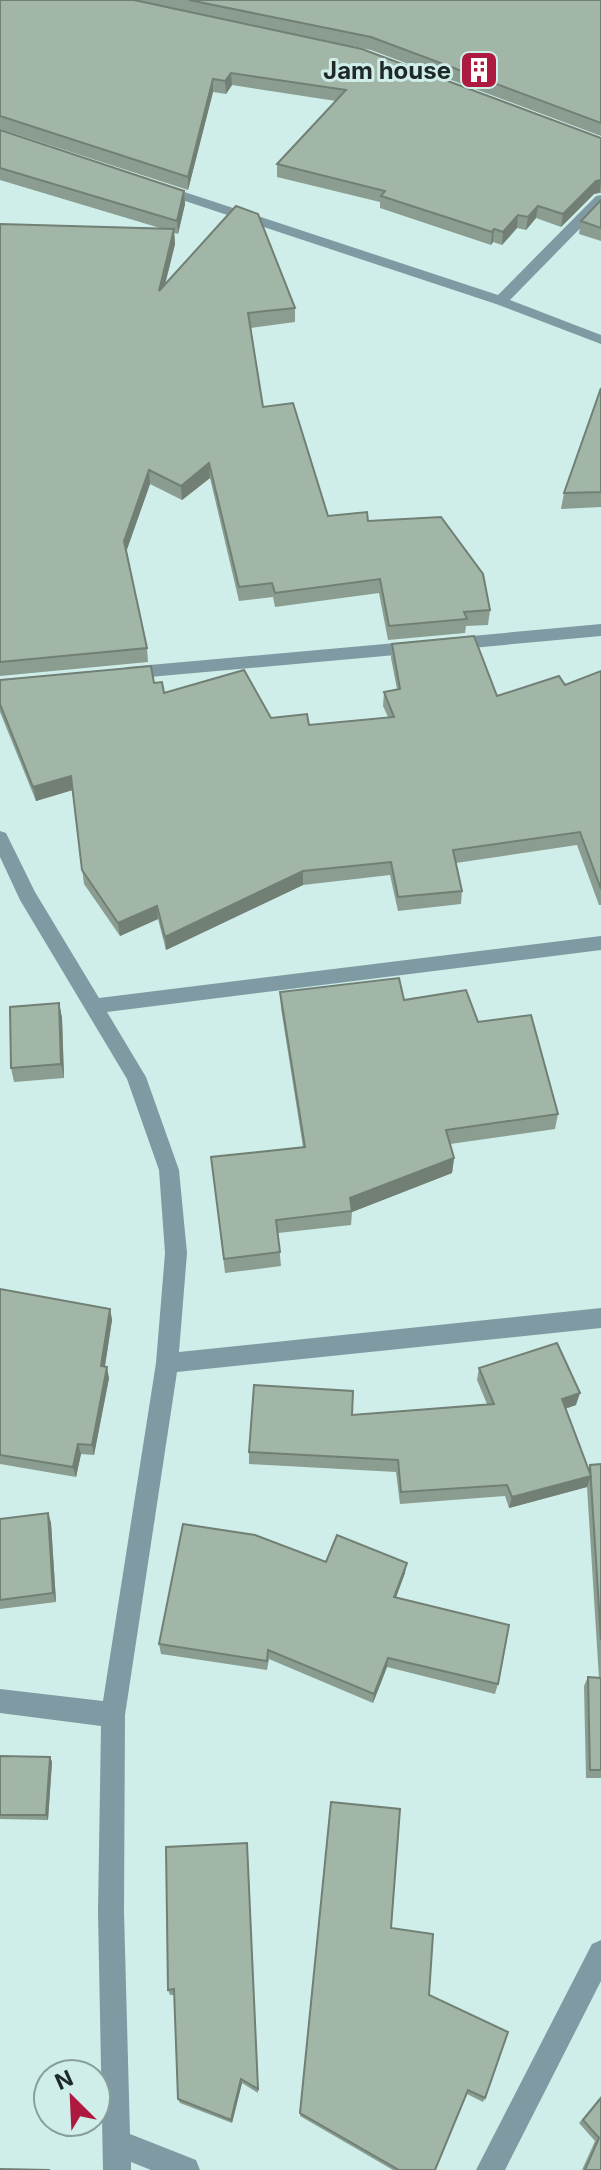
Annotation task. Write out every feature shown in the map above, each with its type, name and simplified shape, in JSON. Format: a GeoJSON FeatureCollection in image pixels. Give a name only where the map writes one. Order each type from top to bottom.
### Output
{"type":"FeatureCollection","features":[{"type":"Feature","properties":{"kind":"street"},"geometry":{"type":"LineString","coordinates":[[147,184],[501,301],[601,340]]}},
{"type":"Feature","properties":{"kind":"street"},"geometry":{"type":"LineString","coordinates":[[501,301],[601,199]]}},
{"type":"Feature","properties":{"kind":"street"},"geometry":{"type":"LineString","coordinates":[[111,675],[601,630]]}},
{"type":"Feature","properties":{"kind":"street"},"geometry":{"type":"LineString","coordinates":[[0,838],[27,895],[136,1077],[169,1170],[176,1253],[167,1363],[113,1715],[111,1912],[117,2170]]}},
{"type":"Feature","properties":{"kind":"street"},"geometry":{"type":"LineString","coordinates":[[94,1006],[601,943]]}},
{"type":"Feature","properties":{"kind":"street"},"geometry":{"type":"LineString","coordinates":[[167,1363],[601,1318]]}},
{"type":"Feature","properties":{"kind":"street"},"geometry":{"type":"LineString","coordinates":[[0,1701],[113,1715]]}},
{"type":"Feature","properties":{"kind":"street"},"geometry":{"type":"LineString","coordinates":[[490,2170],[601,1953]]}},
{"type":"Feature","properties":{"kind":"street"},"geometry":{"type":"LineString","coordinates":[[114,2141],[186,2170]]}},
{"type":"Feature","properties":{"kind":"building"},"geometry":{"type":"Polygon","coordinates":[[[0,0],[134,0],[362,49],[601,138],[601,180],[596,181],[563,214],[538,206],[528,217],[518,215],[503,232],[494,229],[492,232],[381,196],[385,191],[277,164],[346,90],[231,73],[225,81],[213,79],[188,177],[0,116],[0,0]]]}},
{"type":"Feature","properties":{"kind":"building"},"geometry":{"type":"Polygon","coordinates":[[[189,0],[601,0],[601,123],[371,37],[189,0]]]}},
{"type":"Feature","properties":{"kind":"building"},"geometry":{"type":"Polygon","coordinates":[[[0,130],[184,191],[177,221],[0,168],[0,130]]]}},
{"type":"Feature","properties":{"kind":"building"},"geometry":{"type":"Polygon","coordinates":[[[601,200],[601,228],[581,221],[601,200]]]}},
{"type":"Feature","properties":{"kind":"building"},"geometry":{"type":"Polygon","coordinates":[[[236,206],[258,214],[295,308],[248,313],[263,407],[293,403],[328,516],[367,512],[368,521],[441,517],[483,574],[490,610],[464,612],[467,619],[389,626],[380,579],[275,593],[272,583],[239,587],[209,463],[181,486],[149,470],[124,541],[147,648],[0,662],[0,224],[174,229],[159,291],[236,206]]]}},
{"type":"Feature","properties":{"kind":"building"},"geometry":{"type":"Polygon","coordinates":[[[601,388],[601,492],[564,493],[601,388]]]}},
{"type":"Feature","properties":{"kind":"building"},"geometry":{"type":"Polygon","coordinates":[[[474,636],[497,696],[559,676],[565,685],[601,671],[601,889],[580,832],[453,850],[462,891],[398,897],[391,862],[303,871],[165,937],[157,906],[118,923],[82,870],[71,776],[33,787],[0,704],[0,680],[151,666],[154,683],[162,682],[164,693],[244,670],[271,718],[307,714],[309,725],[394,717],[384,692],[400,689],[392,644],[474,636]]]}},
{"type":"Feature","properties":{"kind":"building"},"geometry":{"type":"Polygon","coordinates":[[[399,978],[404,1000],[466,990],[478,1022],[531,1015],[558,1114],[446,1130],[454,1158],[350,1198],[352,1211],[276,1220],[280,1252],[224,1259],[211,1157],[305,1147],[280,992],[399,978]]]}},
{"type":"Feature","properties":{"kind":"building"},"geometry":{"type":"Polygon","coordinates":[[[59,1003],[61,1064],[11,1068],[10,1007],[59,1003]]]}},
{"type":"Feature","properties":{"kind":"building"},"geometry":{"type":"Polygon","coordinates":[[[0,1289],[110,1309],[101,1366],[107,1367],[92,1445],[78,1444],[73,1467],[0,1455],[0,1289]]]}},
{"type":"Feature","properties":{"kind":"building"},"geometry":{"type":"Polygon","coordinates":[[[557,1343],[580,1393],[562,1399],[591,1476],[512,1497],[507,1485],[401,1492],[398,1460],[249,1452],[254,1385],[353,1391],[352,1415],[494,1404],[479,1368],[557,1343]]]}},
{"type":"Feature","properties":{"kind":"building"},"geometry":{"type":"Polygon","coordinates":[[[601,1464],[601,1640],[590,1465],[601,1464]]]}},
{"type":"Feature","properties":{"kind":"building"},"geometry":{"type":"Polygon","coordinates":[[[48,1513],[53,1593],[0,1600],[0,1519],[48,1513]]]}},
{"type":"Feature","properties":{"kind":"building"},"geometry":{"type":"Polygon","coordinates":[[[183,1524],[255,1535],[326,1562],[337,1535],[407,1563],[394,1597],[509,1625],[498,1684],[388,1658],[374,1694],[268,1650],[267,1661],[159,1644],[183,1524]]]}},
{"type":"Feature","properties":{"kind":"building"},"geometry":{"type":"Polygon","coordinates":[[[588,1677],[601,1678],[601,1770],[590,1770],[588,1677]]]}},
{"type":"Feature","properties":{"kind":"building"},"geometry":{"type":"Polygon","coordinates":[[[0,1756],[50,1757],[46,1815],[0,1815],[0,1756]]]}},
{"type":"Feature","properties":{"kind":"building"},"geometry":{"type":"Polygon","coordinates":[[[331,1802],[400,1809],[391,1928],[433,1934],[429,1995],[508,2032],[485,2098],[468,2090],[435,2170],[399,2170],[300,2113],[331,1802]]]}},
{"type":"Feature","properties":{"kind":"building"},"geometry":{"type":"Polygon","coordinates":[[[247,1843],[258,2089],[241,2079],[231,2120],[178,2099],[174,1989],[168,1990],[166,1847],[247,1843]]]}},
{"type":"Feature","properties":{"kind":"building"},"geometry":{"type":"Polygon","coordinates":[[[601,2098],[601,2170],[585,2170],[599,2138],[583,2120],[601,2098]]]}},
{"type":"Feature","properties":{"kind":"place","name":"Jam house"},"geometry":{"type":"Point","coordinates":[479,70]}}]}
